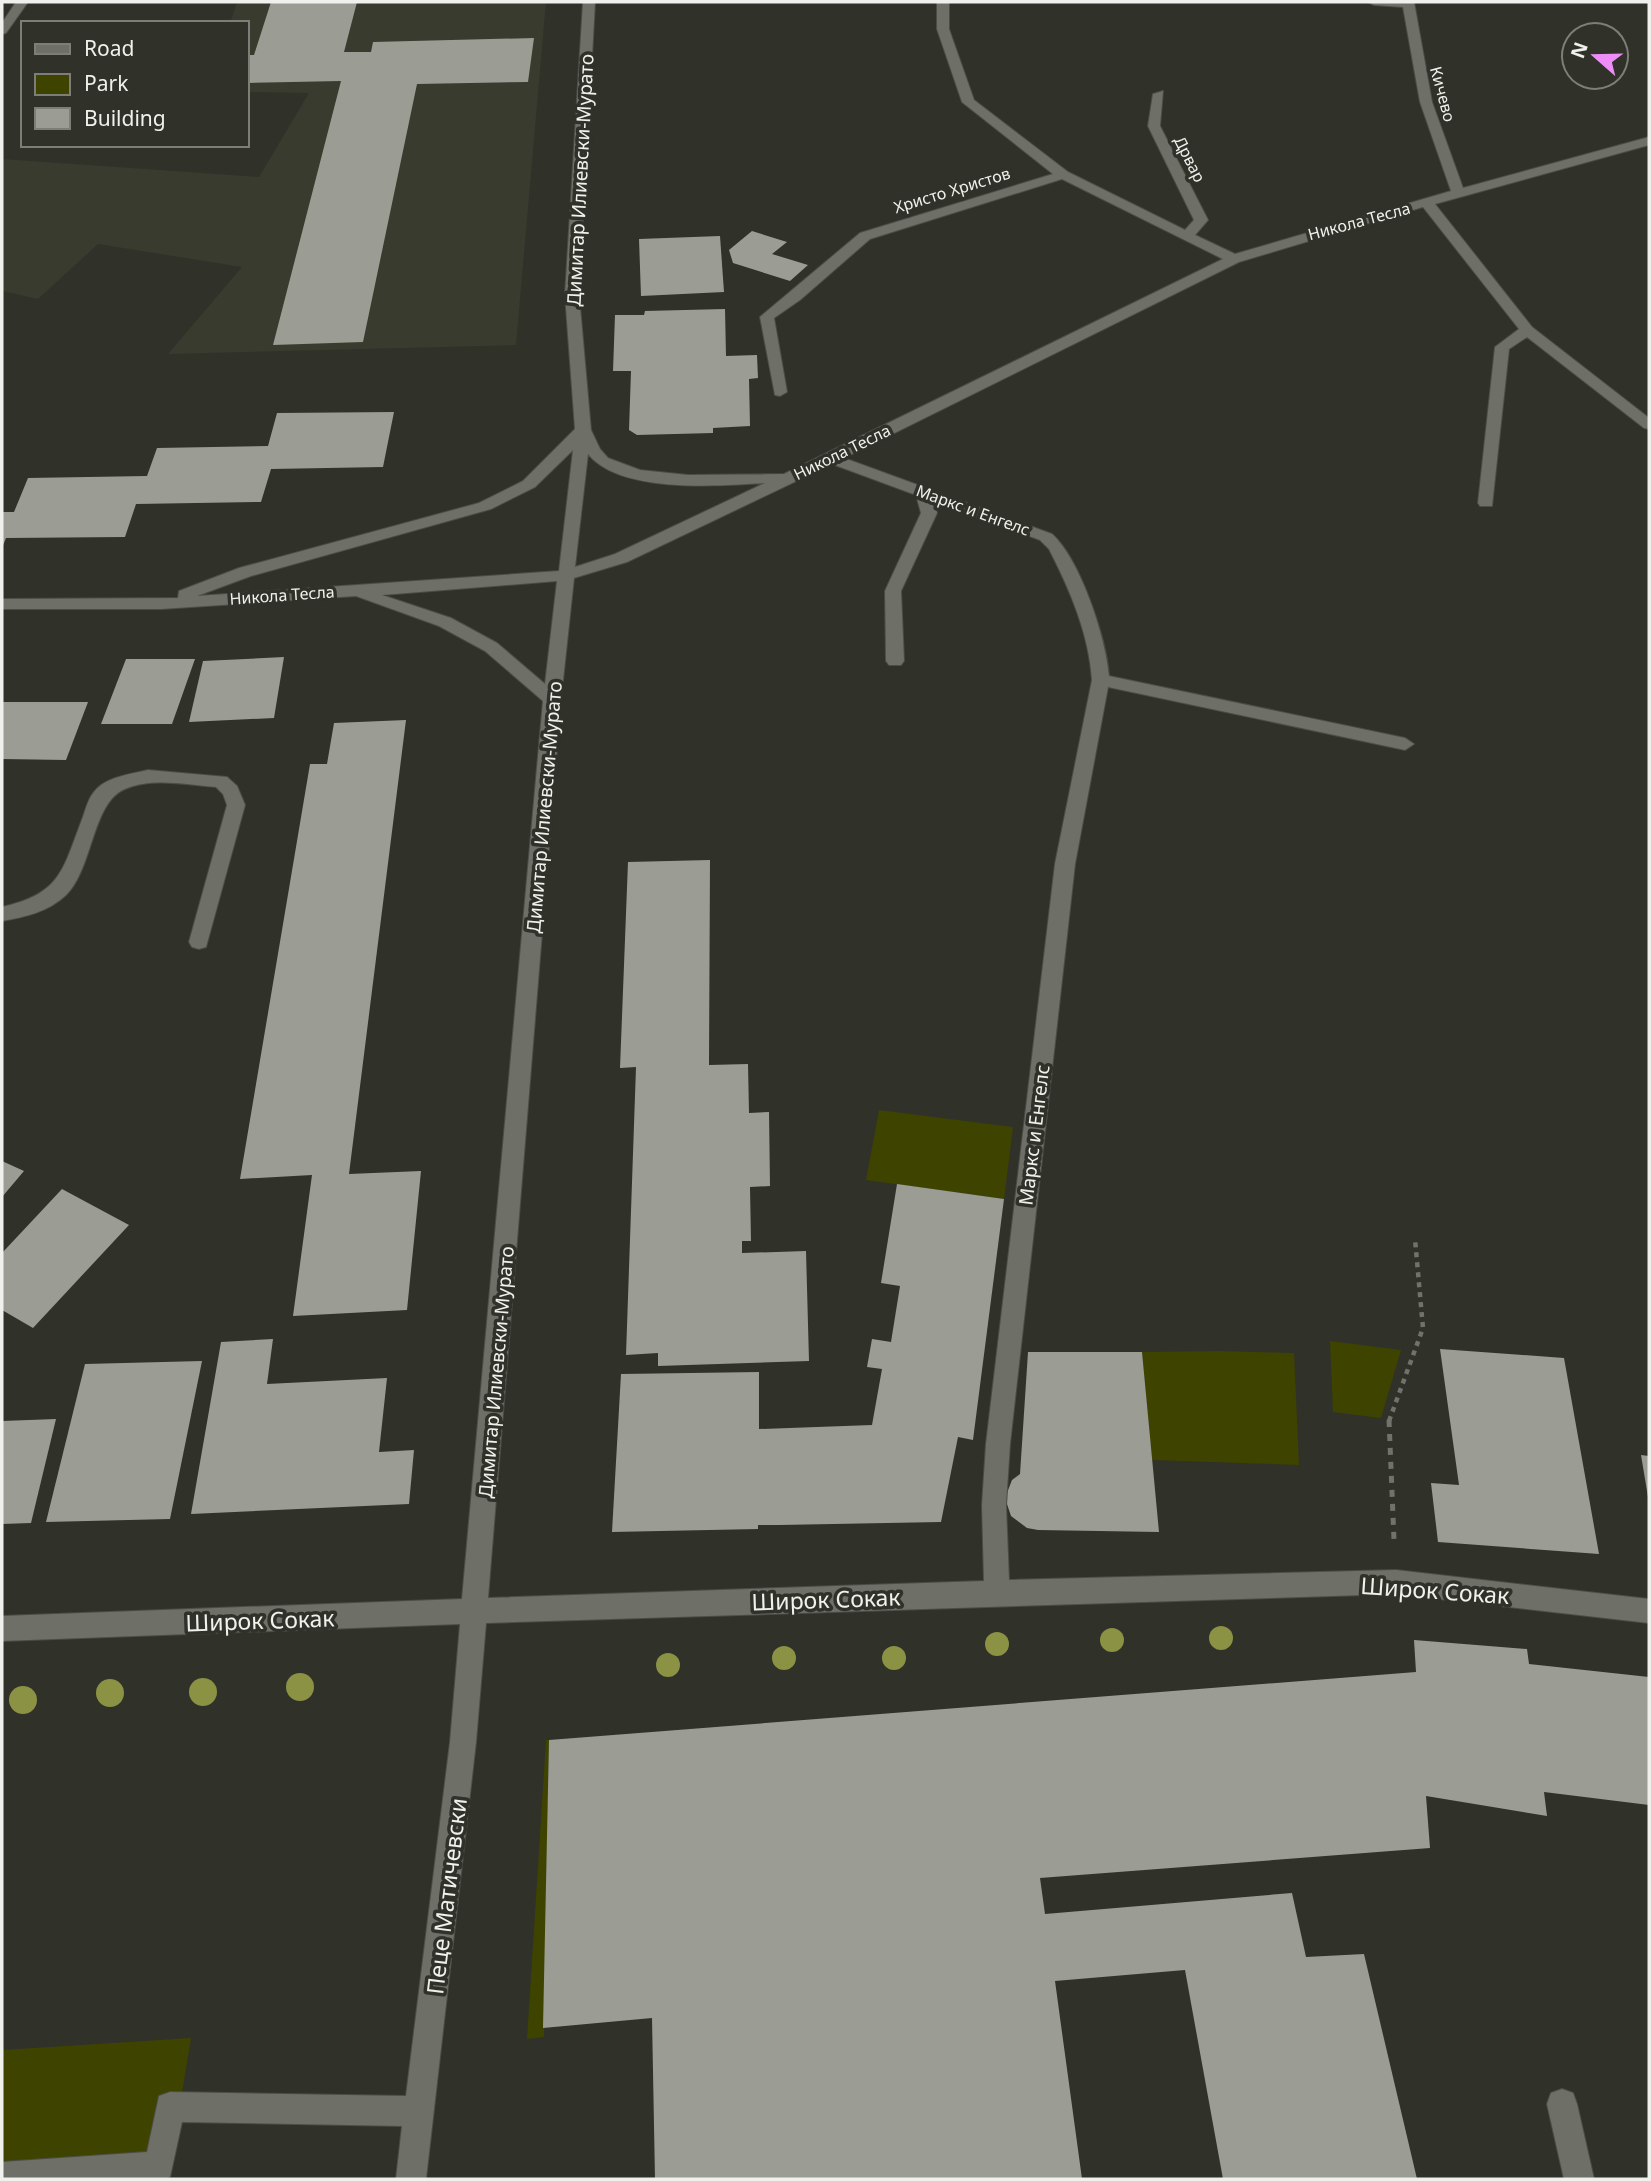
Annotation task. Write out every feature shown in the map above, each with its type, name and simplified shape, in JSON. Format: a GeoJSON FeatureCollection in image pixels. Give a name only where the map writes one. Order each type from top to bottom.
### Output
{"type":"FeatureCollection","features":[{"type":"Feature","properties":{"kind":"street"},"geometry":{"type":"LineString","coordinates":[[5,34],[22,2]]}},
{"type":"Feature","properties":{"kind":"street","name":"Димитар Илиевски-Мурато"},"geometry":{"type":"LineString","coordinates":[[475,1612],[552,699],[583,430],[572,295],[589,2]]}},
{"type":"Feature","properties":{"kind":"street"},"geometry":{"type":"LineString","coordinates":[[943,2],[943,29],[968,102],[1063,174],[1234,259]]}},
{"type":"Feature","properties":{"kind":"street"},"geometry":{"type":"LineString","coordinates":[[1374,2],[1408,3]]}},
{"type":"Feature","properties":{"kind":"street","name":"Кичево"},"geometry":{"type":"LineString","coordinates":[[1408,3],[1426,102],[1458,193]]}},
{"type":"Feature","properties":{"kind":"street","name":"Дрвар"},"geometry":{"type":"LineString","coordinates":[[1159,94],[1154,126],[1201,220],[1188,234]]}},
{"type":"Feature","properties":{"kind":"street","name":"Никола Тесла"},"geometry":{"type":"LineString","coordinates":[[2,604],[161,604],[566,575],[606,565],[831,458],[1234,259],[1426,202],[1649,141]]}},
{"type":"Feature","properties":{"kind":"street","name":"Христо Христов"},"geometry":{"type":"LineString","coordinates":[[780,392],[767,317],[795,297],[865,236],[1063,174]]}},
{"type":"Feature","properties":{"kind":"street"},"geometry":{"type":"LineString","coordinates":[[1426,202],[1527,330],[1649,425]]}},
{"type":"Feature","properties":{"kind":"street"},"geometry":{"type":"LineString","coordinates":[[1486,503],[1502,347],[1527,330]]}},
{"type":"Feature","properties":{"kind":"street"},"geometry":{"type":"LineString","coordinates":[[161,604],[244,572],[485,506],[529,484],[583,430],[591,449],[604,462],[639,475],[718,480],[788,478]]}},
{"type":"Feature","properties":{"kind":"street","name":"Маркс и Енгелс"},"geometry":{"type":"LineString","coordinates":[[831,458],[1034,532],[1056,546],[1089,622],[1101,664],[1101,680],[1080,776],[1065,864],[998,1444],[994,1505],[997,1593]]}},
{"type":"Feature","properties":{"kind":"street"},"geometry":{"type":"LineString","coordinates":[[895,661],[894,591],[929,513],[923,492]]}},
{"type":"Feature","properties":{"kind":"street"},"geometry":{"type":"LineString","coordinates":[[351,590],[446,622],[491,647],[552,699]]}},
{"type":"Feature","properties":{"kind":"street"},"geometry":{"type":"LineString","coordinates":[[1101,680],[1405,744]]}},
{"type":"Feature","properties":{"kind":"street"},"geometry":{"type":"LineString","coordinates":[[2,914],[34,907],[60,889],[75,864],[101,795],[118,784],[148,776],[221,782],[231,791],[236,805],[199,942]]}},
{"type":"Feature","properties":{"kind":"street","name":"Широк Сокак"},"geometry":{"type":"LineString","coordinates":[[2,1628],[997,1593],[1396,1582],[1649,1611]]}},
{"type":"Feature","properties":{"kind":"street","name":"Пеце Матичевски"},"geometry":{"type":"LineString","coordinates":[[411,2179],[453,1830],[475,1612]]}},
{"type":"Feature","properties":{"kind":"street"},"geometry":{"type":"LineString","coordinates":[[1562,2104],[1579,2179]]}},
{"type":"Feature","properties":{"kind":"street"},"geometry":{"type":"LineString","coordinates":[[2,2177],[159,2165],[170,2108],[420,2111]]}},
{"type":"Feature","properties":{"kind":"path"},"geometry":{"type":"LineString","coordinates":[[1396,1582],[1389,1420],[1423,1328],[1415,1239]]}},
{"type":"Feature","properties":{"kind":"shaded area"},"geometry":{"type":"Polygon","coordinates":[[[237,2],[546,2],[516,345],[168,354],[242,267],[98,244],[38,299],[2,291],[2,159],[259,177],[309,93],[248,92],[248,21],[231,21],[237,2]]]}},
{"type":"Feature","properties":{"kind":"green space"},"geometry":{"type":"Polygon","coordinates":[[[879,1110],[1013,1127],[1004,1199],[866,1180],[879,1110]]]}},
{"type":"Feature","properties":{"kind":"green space"},"geometry":{"type":"Polygon","coordinates":[[[1330,1341],[1401,1350],[1381,1418],[1333,1412],[1330,1341]]]}},
{"type":"Feature","properties":{"kind":"green space"},"geometry":{"type":"Polygon","coordinates":[[[1142,1352],[1294,1353],[1299,1465],[1152,1460],[1142,1352]]]}},
{"type":"Feature","properties":{"kind":"green space"},"geometry":{"type":"Polygon","coordinates":[[[546,1740],[549,1740],[544,2037],[527,2039],[546,1740]]]}},
{"type":"Feature","properties":{"kind":"green space"},"geometry":{"type":"Polygon","coordinates":[[[191,2038],[168,2179],[2,2179],[2,2050],[191,2038]]]}},
{"type":"Feature","properties":{"kind":"building"},"geometry":{"type":"Polygon","coordinates":[[[271,2],[357,2],[344,52],[371,52],[373,42],[534,38],[528,82],[417,84],[363,342],[273,345],[341,81],[248,83],[248,55],[254,55],[271,2]]]}},
{"type":"Feature","properties":{"kind":"building"},"geometry":{"type":"Polygon","coordinates":[[[752,231],[787,242],[772,254],[808,265],[790,281],[733,263],[729,250],[752,231]]]}},
{"type":"Feature","properties":{"kind":"building"},"geometry":{"type":"Polygon","coordinates":[[[720,236],[724,292],[641,296],[639,239],[720,236]]]}},
{"type":"Feature","properties":{"kind":"building"},"geometry":{"type":"Polygon","coordinates":[[[725,309],[726,356],[757,355],[758,378],[749,379],[750,426],[713,428],[713,433],[637,435],[629,430],[631,371],[613,371],[615,315],[644,315],[645,311],[725,309]]]}},
{"type":"Feature","properties":{"kind":"building"},"geometry":{"type":"Polygon","coordinates":[[[394,412],[383,467],[271,469],[261,502],[136,504],[125,537],[6,538],[2,548],[2,512],[14,512],[28,478],[147,476],[157,448],[268,446],[277,413],[394,412]]]}},
{"type":"Feature","properties":{"kind":"building"},"geometry":{"type":"Polygon","coordinates":[[[284,657],[274,718],[189,722],[203,661],[284,657]]]}},
{"type":"Feature","properties":{"kind":"building"},"geometry":{"type":"Polygon","coordinates":[[[126,659],[195,659],[172,724],[101,724],[126,659]]]}},
{"type":"Feature","properties":{"kind":"building"},"geometry":{"type":"Polygon","coordinates":[[[2,702],[88,702],[66,760],[2,759],[2,702]]]}},
{"type":"Feature","properties":{"kind":"building"},"geometry":{"type":"Polygon","coordinates":[[[406,720],[349,1174],[421,1171],[407,1310],[293,1316],[312,1175],[240,1179],[310,764],[327,764],[334,723],[406,720]]]}},
{"type":"Feature","properties":{"kind":"building"},"geometry":{"type":"Polygon","coordinates":[[[710,860],[709,1065],[748,1064],[749,1113],[769,1112],[770,1186],[750,1187],[751,1241],[742,1241],[742,1253],[806,1251],[809,1361],[658,1366],[658,1353],[626,1355],[636,1067],[620,1068],[628,862],[710,860]]]}},
{"type":"Feature","properties":{"kind":"building"},"geometry":{"type":"Polygon","coordinates":[[[2,1161],[24,1171],[2,1197],[2,1161]]]}},
{"type":"Feature","properties":{"kind":"building"},"geometry":{"type":"Polygon","coordinates":[[[897,1184],[1004,1199],[973,1440],[958,1437],[941,1522],[758,1525],[758,1529],[612,1532],[621,1374],[759,1372],[759,1429],[872,1425],[882,1369],[867,1367],[872,1339],[891,1342],[900,1286],[881,1283],[897,1184]]]}},
{"type":"Feature","properties":{"kind":"building"},"geometry":{"type":"Polygon","coordinates":[[[62,1189],[129,1225],[33,1328],[2,1310],[2,1253],[62,1189]]]}},
{"type":"Feature","properties":{"kind":"building"},"geometry":{"type":"Polygon","coordinates":[[[273,1339],[267,1384],[387,1378],[379,1452],[414,1450],[409,1504],[191,1514],[221,1342],[273,1339]]]}},
{"type":"Feature","properties":{"kind":"building"},"geometry":{"type":"Polygon","coordinates":[[[1440,1349],[1564,1358],[1599,1554],[1438,1542],[1431,1483],[1459,1485],[1440,1349]]]}},
{"type":"Feature","properties":{"kind":"building"},"geometry":{"type":"Polygon","coordinates":[[[1028,1352],[1142,1352],[1159,1532],[1038,1530],[1027,1528],[1011,1516],[1005,1498],[1012,1480],[1020,1474],[1028,1352]]]}},
{"type":"Feature","properties":{"kind":"building"},"geometry":{"type":"Polygon","coordinates":[[[202,1361],[170,1519],[46,1522],[85,1364],[202,1361]]]}},
{"type":"Feature","properties":{"kind":"building"},"geometry":{"type":"Polygon","coordinates":[[[56,1419],[31,1523],[2,1524],[2,1421],[56,1419]]]}},
{"type":"Feature","properties":{"kind":"building"},"geometry":{"type":"Polygon","coordinates":[[[1641,1455],[1649,1456],[1649,1497],[1648,1497],[1641,1455]]]}},
{"type":"Feature","properties":{"kind":"building"},"geometry":{"type":"Polygon","coordinates":[[[1414,1640],[1527,1649],[1529,1664],[1649,1677],[1649,1805],[1544,1792],[1547,1816],[1426,1796],[1430,1848],[1040,1878],[1045,1914],[1292,1893],[1306,1957],[1364,1954],[1417,2179],[1223,2179],[1185,1970],[1055,1981],[1082,2179],[655,2179],[652,2018],[543,2028],[549,1740],[1416,1672],[1414,1640]]]}}]}
